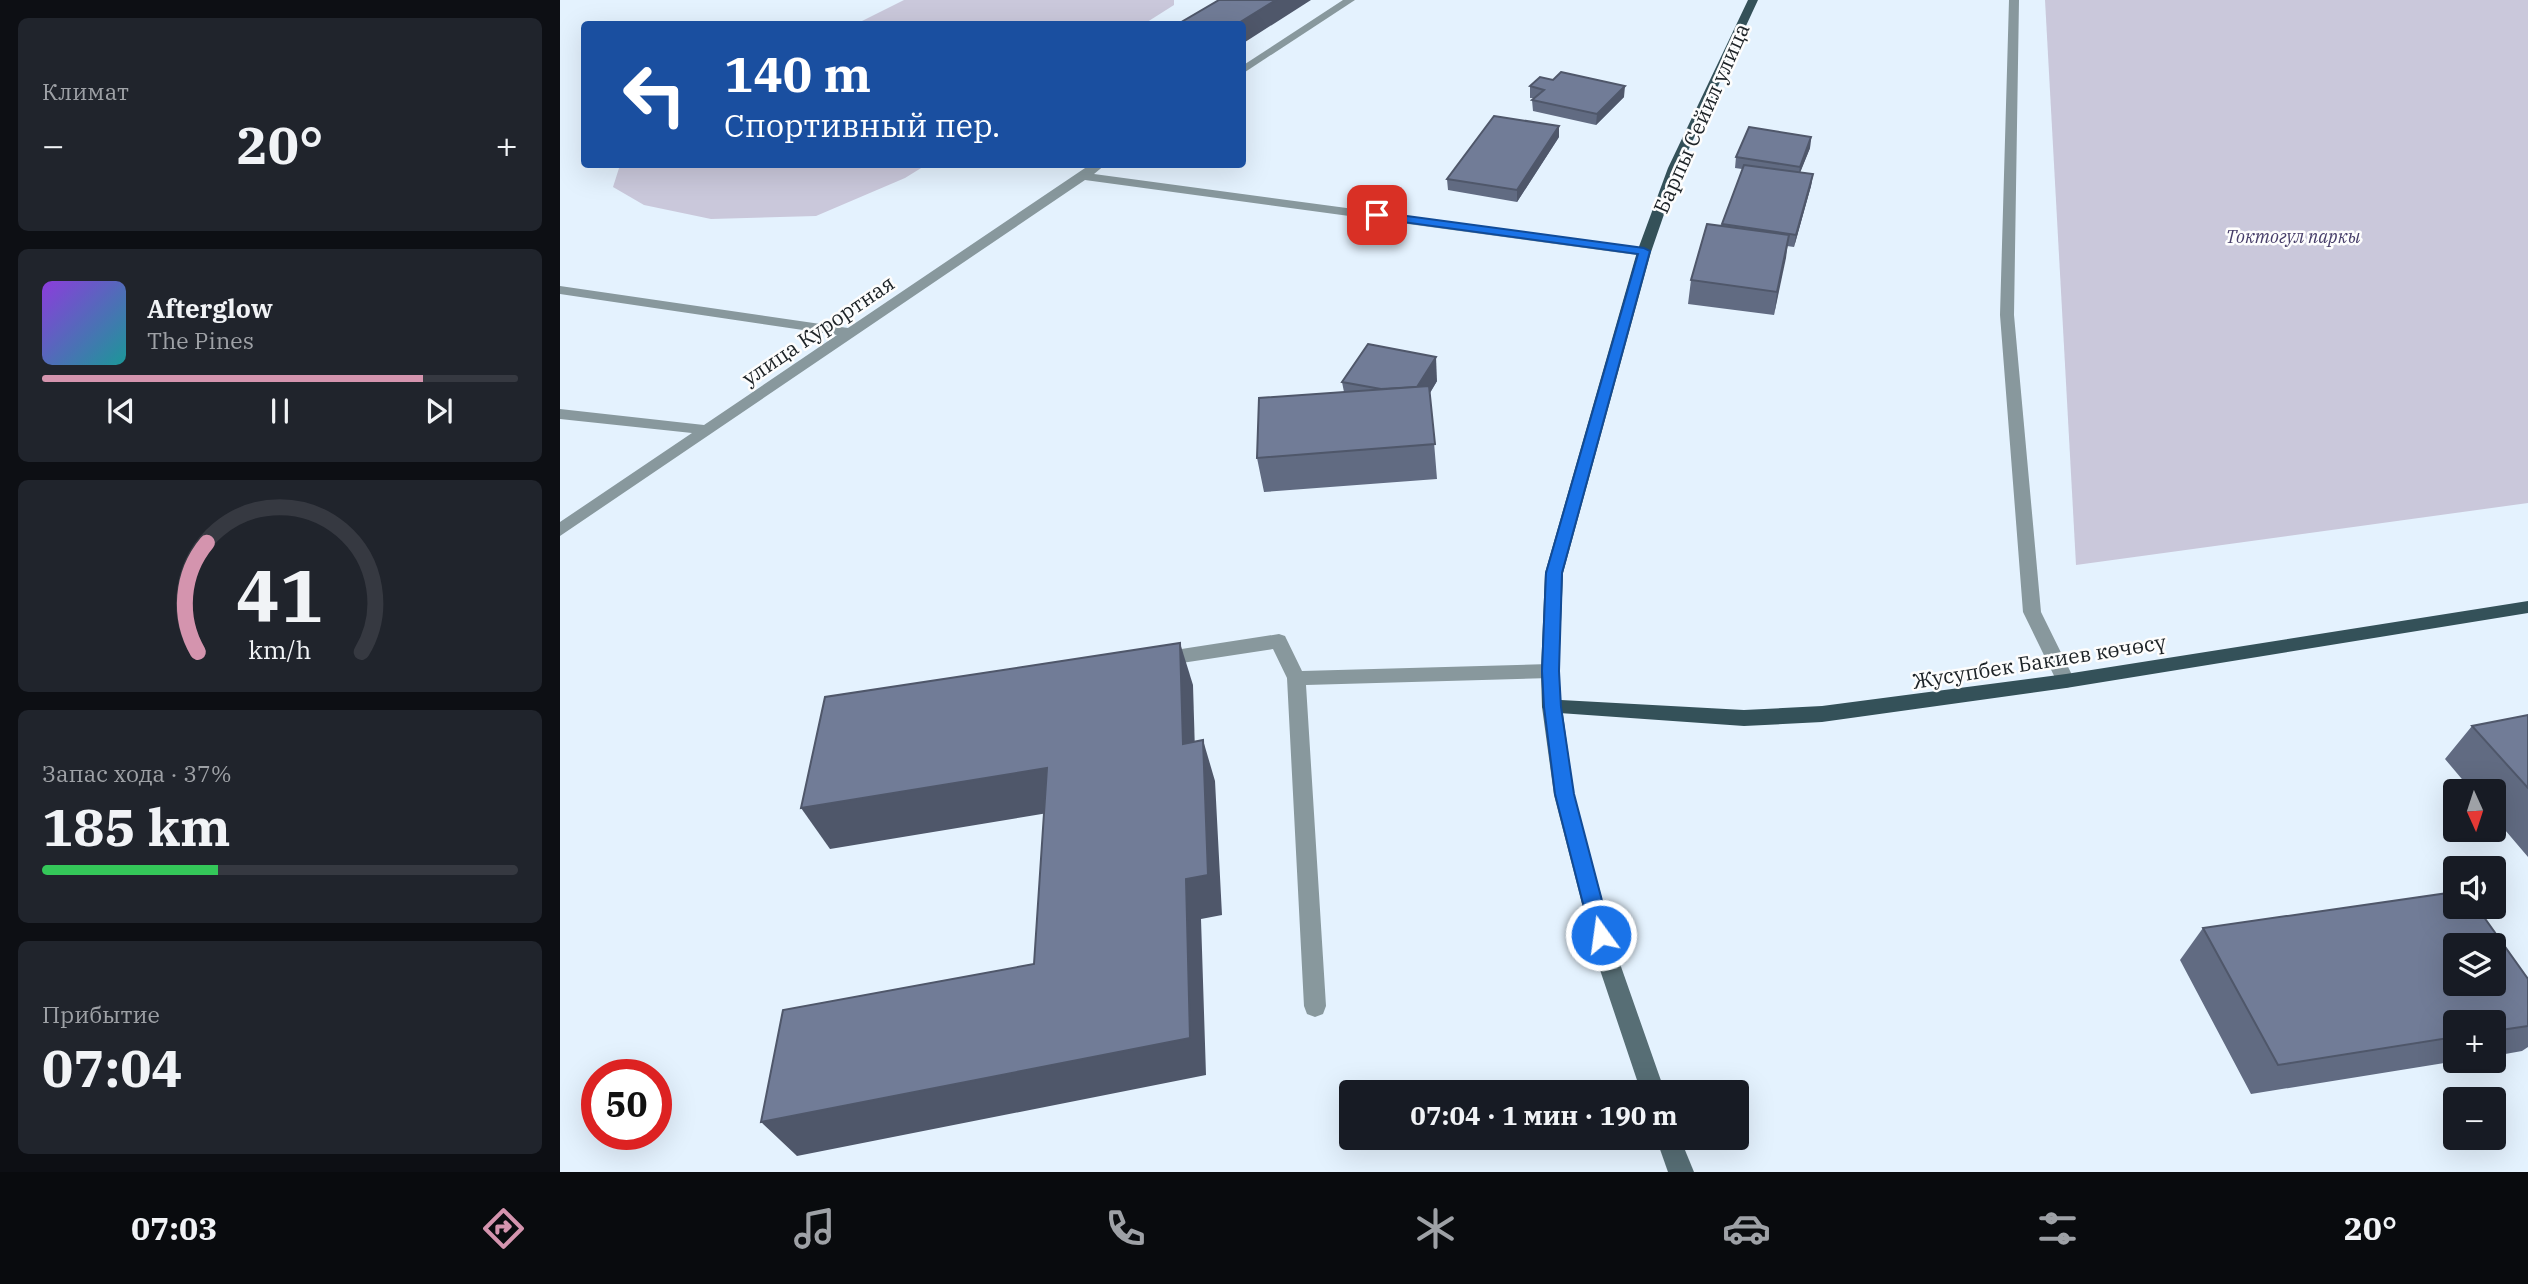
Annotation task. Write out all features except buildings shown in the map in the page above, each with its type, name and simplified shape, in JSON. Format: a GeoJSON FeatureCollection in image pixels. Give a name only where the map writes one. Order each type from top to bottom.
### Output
{"type":"FeatureCollection","features":[{"type":"Feature","properties":{"kind":"main road","name":"Барпы Сейил улица"},"geometry":{"type":"LineString","coordinates":[[1649,1080],[1603,945],[1564,794],[1550,671],[1554,573],[1644,251],[1674,169],[1753,0]]}},
{"type":"Feature","properties":{"kind":"main road","name":"Жусупбек Бакиев көчөсү"},"geometry":{"type":"LineString","coordinates":[[1552,707],[1744,718],[1822,714],[2066,681],[2528,607]]}},
{"type":"Feature","properties":{"kind":"main road"},"geometry":{"type":"LineString","coordinates":[[1673,1150],[1681,1172]]}},
{"type":"Feature","properties":{"kind":"street"},"geometry":{"type":"LineString","coordinates":[[1246,68],[1350,0]]}},
{"type":"Feature","properties":{"kind":"street"},"geometry":{"type":"LineString","coordinates":[[2014,0],[2007,315],[2032,612],[2066,681]]}},
{"type":"Feature","properties":{"kind":"street","name":"улица Курортная"},"geometry":{"type":"LineString","coordinates":[[560,530],[1094,168]]}},
{"type":"Feature","properties":{"kind":"street"},"geometry":{"type":"LineString","coordinates":[[1083,176],[1644,251]]}},
{"type":"Feature","properties":{"kind":"street"},"geometry":{"type":"LineString","coordinates":[[560,289],[850,333]]}},
{"type":"Feature","properties":{"kind":"street"},"geometry":{"type":"LineString","coordinates":[[560,414],[708,430]]}},
{"type":"Feature","properties":{"kind":"street"},"geometry":{"type":"LineString","coordinates":[[1145,662],[1279,641],[1296,678],[1315,1006]]}},
{"type":"Feature","properties":{"kind":"street"},"geometry":{"type":"LineString","coordinates":[[1296,678],[1550,671]]}},
{"type":"Feature","properties":{"kind":"green space"},"geometry":{"type":"Polygon","coordinates":[[[904,0],[1174,0],[1174,5],[1149,21],[862,21],[904,0]]]}},
{"type":"Feature","properties":{"kind":"green space","name":"Токтогул паркы"},"geometry":{"type":"Polygon","coordinates":[[[2045,0],[2528,0],[2528,503],[2076,565],[2045,0]]]}},
{"type":"Feature","properties":{"kind":"green space"},"geometry":{"type":"Polygon","coordinates":[[[619,168],[921,168],[905,178],[816,216],[711,219],[644,205],[613,187],[619,168]]]}},
{"type":"Feature","properties":{"kind":"route"},"geometry":{"type":"LineString","coordinates":[[1377,215],[1644,251],[1554,573],[1550,671],[1552,707],[1564,794],[1601,935]]}}]}
